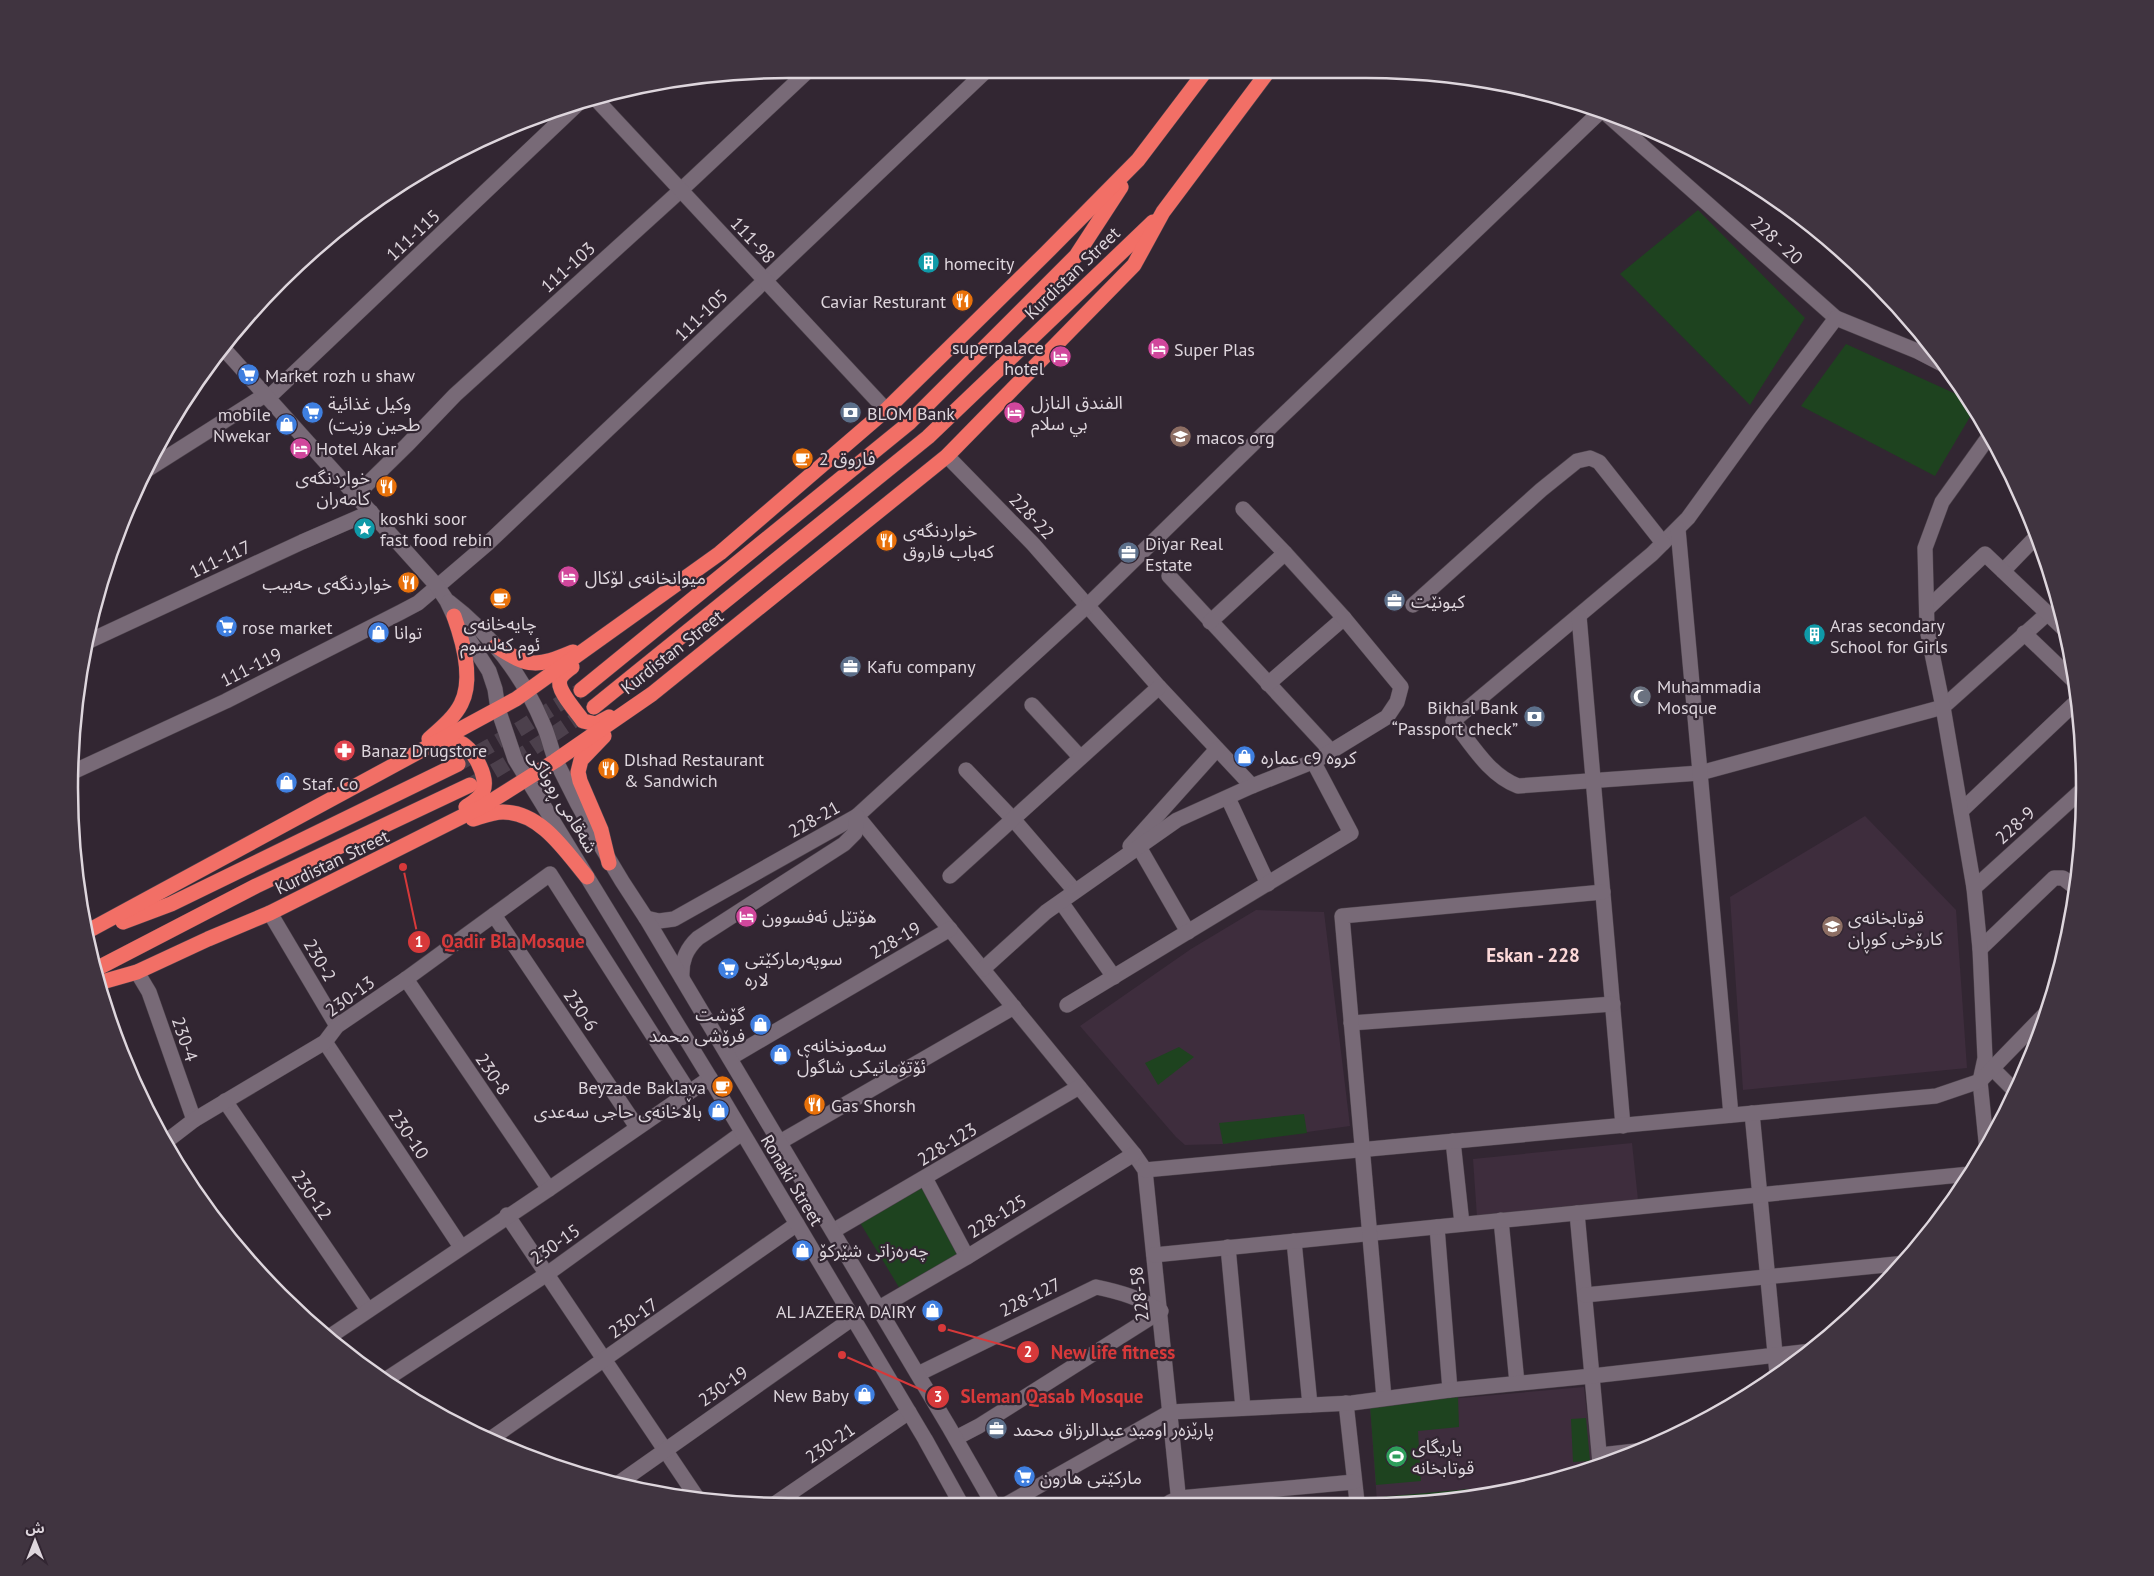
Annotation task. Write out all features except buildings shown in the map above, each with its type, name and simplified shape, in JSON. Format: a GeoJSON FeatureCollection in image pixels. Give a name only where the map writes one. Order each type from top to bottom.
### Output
{"type":"FeatureCollection","features":[{"type":"Feature","properties":{"kind":"highway","name":"Kurdistan Street"},"geometry":{"type":"LineString","coordinates":[[581,690],[909,423],[1076,256],[1138,160],[1200,78]]}},
{"type":"Feature","properties":{"kind":"highway","name":"Kurdistan Street"},"geometry":{"type":"LineString","coordinates":[[105,981],[138,972],[208,939],[270,913],[403,848],[485,805],[556,760],[652,694],[947,456],[1134,265],[1163,212],[1263,78]]}},
{"type":"Feature","properties":{"kind":"highway","name":"Kurdistan Street"},"geometry":{"type":"LineString","coordinates":[[92,931],[528,691],[720,553],[886,410],[1138,160]]}},
{"type":"Feature","properties":{"kind":"highway","name":"Kurdistan Street"},"geometry":{"type":"LineString","coordinates":[[594,708],[928,437],[1163,212]]}},
{"type":"Feature","properties":{"kind":"highway"},"geometry":{"type":"LineString","coordinates":[[634,614],[563,674],[560,685],[563,693],[583,721],[593,724],[599,723],[652,694]]}},
{"type":"Feature","properties":{"kind":"highway"},"geometry":{"type":"LineString","coordinates":[[413,754],[446,723],[460,705],[464,696],[465,650],[454,616]]}},
{"type":"Feature","properties":{"kind":"highway"},"geometry":{"type":"LineString","coordinates":[[496,646],[516,660],[536,663],[555,659],[595,642]]}},
{"type":"Feature","properties":{"kind":"highway"},"geometry":{"type":"LineString","coordinates":[[609,863],[601,830],[580,781],[579,766],[592,748],[652,694]]}},
{"type":"Feature","properties":{"kind":"highway"},"geometry":{"type":"LineString","coordinates":[[403,848],[477,800],[482,794],[485,785],[483,772],[468,748],[461,743],[446,742],[413,754]]}},
{"type":"Feature","properties":{"kind":"highway","name":"Kurdistan Street"},"geometry":{"type":"LineString","coordinates":[[92,932],[171,904],[458,764]]}},
{"type":"Feature","properties":{"kind":"highway","name":"Kurdistan Street"},"geometry":{"type":"LineString","coordinates":[[101,967],[256,886],[470,785]]}},
{"type":"Feature","properties":{"kind":"highway"},"geometry":{"type":"LineString","coordinates":[[429,834],[488,814],[503,812],[516,814],[540,826],[555,839],[587,877]]}},
{"type":"Feature","properties":{"kind":"street","name":"111-103"},"geometry":{"type":"LineString","coordinates":[[354,496],[455,395],[681,190],[800,78]]}},
{"type":"Feature","properties":{"kind":"street","name":"111-105"},"geometry":{"type":"LineString","coordinates":[[437,586],[487,544],[978,78]]}},
{"type":"Feature","properties":{"kind":"street","name":"111-98"},"geometry":{"type":"LineString","coordinates":[[600,103],[886,410]]}},
{"type":"Feature","properties":{"kind":"street","name":"111-115"},"geometry":{"type":"LineString","coordinates":[[156,464],[266,397],[572,112]]}},
{"type":"Feature","properties":{"kind":"street"},"geometry":{"type":"LineString","coordinates":[[1597,116],[1277,421],[1088,605],[857,816],[1131,1150],[1145,1170],[1936,1096],[1980,1081],[2036,1023]]}},
{"type":"Feature","properties":{"kind":"street","name":"228 - 20"},"geometry":{"type":"LineString","coordinates":[[1620,125],[1836,318],[1922,346]]}},
{"type":"Feature","properties":{"kind":"street"},"geometry":{"type":"LineString","coordinates":[[1836,318],[1678,529],[1579,616],[1453,722],[1495,773],[1505,781],[1518,786],[1700,773],[1943,707],[2048,613]]}},
{"type":"Feature","properties":{"kind":"street"},"geometry":{"type":"LineString","coordinates":[[227,352],[354,496],[371,512],[437,586],[447,601]]}},
{"type":"Feature","properties":{"kind":"street"},"geometry":{"type":"LineString","coordinates":[[1985,441],[1942,502],[1925,548],[1928,608],[1927,629],[1943,707],[1974,888],[1980,949],[1985,1058],[1980,1081],[1985,1135]]}},
{"type":"Feature","properties":{"kind":"street","name":"228-22"},"geometry":{"type":"LineString","coordinates":[[947,456],[1033,544],[1159,687],[1252,786]]}},
{"type":"Feature","properties":{"kind":"street"},"geometry":{"type":"LineString","coordinates":[[1413,605],[1541,490],[1577,461],[1590,458],[1599,462],[1663,543]]}},
{"type":"Feature","properties":{"kind":"street"},"geometry":{"type":"LineString","coordinates":[[983,969],[1046,912],[1177,820],[1332,751],[1387,718],[1397,702],[1400,687],[1344,618],[1243,509]]}},
{"type":"Feature","properties":{"kind":"street","name":"111-117"},"geometry":{"type":"LineString","coordinates":[[93,639],[371,512]]}},
{"type":"Feature","properties":{"kind":"street"},"geometry":{"type":"LineString","coordinates":[[1678,529],[1731,1116]]}},
{"type":"Feature","properties":{"kind":"street"},"geometry":{"type":"LineString","coordinates":[[2004,571],[2032,541]]}},
{"type":"Feature","properties":{"kind":"street"},"geometry":{"type":"LineString","coordinates":[[1210,622],[1285,553]]}},
{"type":"Feature","properties":{"kind":"street"},"geometry":{"type":"LineString","coordinates":[[1928,608],[1986,554],[2056,620]]}},
{"type":"Feature","properties":{"kind":"street"},"geometry":{"type":"LineString","coordinates":[[1169,576],[1332,751]]}},
{"type":"Feature","properties":{"kind":"street","name":"111-119"},"geometry":{"type":"LineString","coordinates":[[78,769],[226,700],[401,612],[418,603],[437,586]]}},
{"type":"Feature","properties":{"kind":"street","name":"شەقامی ڕووناکی"},"geometry":{"type":"LineString","coordinates":[[447,601],[454,616],[489,671],[509,743],[526,778],[587,877]]}},
{"type":"Feature","properties":{"kind":"street","name":"شەقامی ڕووناکی"},"geometry":{"type":"LineString","coordinates":[[447,601],[468,616],[496,646],[528,691],[543,723],[556,760],[609,863]]}},
{"type":"Feature","properties":{"kind":"street"},"geometry":{"type":"LineString","coordinates":[[1579,616],[1623,1126]]}},
{"type":"Feature","properties":{"kind":"street"},"geometry":{"type":"LineString","coordinates":[[1268,684],[1344,618]]}},
{"type":"Feature","properties":{"kind":"street"},"geometry":{"type":"LineString","coordinates":[[2024,633],[2067,674]]}},
{"type":"Feature","properties":{"kind":"street"},"geometry":{"type":"LineString","coordinates":[[950,876],[1159,687]]}},
{"type":"Feature","properties":{"kind":"street"},"geometry":{"type":"LineString","coordinates":[[1032,705],[1080,757]]}},
{"type":"Feature","properties":{"kind":"street"},"geometry":{"type":"LineString","coordinates":[[1961,811],[2071,706]]}},
{"type":"Feature","properties":{"kind":"street"},"geometry":{"type":"LineString","coordinates":[[1116,863],[1217,749]]}},
{"type":"Feature","properties":{"kind":"street"},"geometry":{"type":"LineString","coordinates":[[1067,1005],[1352,833],[1313,761]]}},
{"type":"Feature","properties":{"kind":"street"},"geometry":{"type":"LineString","coordinates":[[966,770],[1013,819],[1075,891]]}},
{"type":"Feature","properties":{"kind":"street","name":"228-9"},"geometry":{"type":"LineString","coordinates":[[1974,888],[2077,795]]}},
{"type":"Feature","properties":{"kind":"street"},"geometry":{"type":"LineString","coordinates":[[1228,798],[1268,884]]}},
{"type":"Feature","properties":{"kind":"street","name":"228-21"},"geometry":{"type":"LineString","coordinates":[[646,918],[664,921],[674,920],[857,816]]}},
{"type":"Feature","properties":{"kind":"street","name":"228-21"},"geometry":{"type":"LineString","coordinates":[[682,978],[683,960],[688,949],[698,938],[844,844],[855,833],[857,816]]}},
{"type":"Feature","properties":{"kind":"street"},"geometry":{"type":"LineString","coordinates":[[1139,847],[1188,932]]}},
{"type":"Feature","properties":{"kind":"street","name":"Ronaki Street"},"geometry":{"type":"LineString","coordinates":[[609,863],[646,918],[730,1058],[953,1432],[990,1498]]}},
{"type":"Feature","properties":{"kind":"street","name":"230-13"},"geometry":{"type":"LineString","coordinates":[[170,1138],[194,1120],[325,1042],[337,1026],[406,979],[550,874],[689,1092]]}},
{"type":"Feature","properties":{"kind":"street","name":"Ronaki Street"},"geometry":{"type":"LineString","coordinates":[[587,877],[710,1078],[925,1439],[958,1498]]}},
{"type":"Feature","properties":{"kind":"street"},"geometry":{"type":"LineString","coordinates":[[1980,949],[2054,878],[2063,878],[2070,883]]}},
{"type":"Feature","properties":{"kind":"street"},"geometry":{"type":"LineString","coordinates":[[1384,1398],[1342,916],[1603,892]]}},
{"type":"Feature","properties":{"kind":"street"},"geometry":{"type":"LineString","coordinates":[[1061,902],[1114,977]]}},
{"type":"Feature","properties":{"kind":"street","name":"230-2"},"geometry":{"type":"LineString","coordinates":[[270,913],[337,1026]]}},
{"type":"Feature","properties":{"kind":"street","name":"230-6"},"geometry":{"type":"LineString","coordinates":[[494,915],[637,1127]]}},
{"type":"Feature","properties":{"kind":"street","name":"228-19"},"geometry":{"type":"LineString","coordinates":[[730,1058],[950,929]]}},
{"type":"Feature","properties":{"kind":"street","name":"230-4"},"geometry":{"type":"LineString","coordinates":[[138,972],[149,992],[194,1120]]}},
{"type":"Feature","properties":{"kind":"street","name":"230-8"},"geometry":{"type":"LineString","coordinates":[[406,979],[549,1189]]}},
{"type":"Feature","properties":{"kind":"street"},"geometry":{"type":"LineString","coordinates":[[1352,1022],[1612,1004]]}},
{"type":"Feature","properties":{"kind":"street"},"geometry":{"type":"LineString","coordinates":[[780,1142],[1014,1007]]}},
{"type":"Feature","properties":{"kind":"street","name":"230-10"},"geometry":{"type":"LineString","coordinates":[[325,1042],[461,1247]]}},
{"type":"Feature","properties":{"kind":"street"},"geometry":{"type":"LineString","coordinates":[[1992,1068],[2010,1087]]}},
{"type":"Feature","properties":{"kind":"street"},"geometry":{"type":"LineString","coordinates":[[334,1334],[710,1078]]}},
{"type":"Feature","properties":{"kind":"street","name":"228-123"},"geometry":{"type":"LineString","coordinates":[[833,1231],[1079,1087]]}},
{"type":"Feature","properties":{"kind":"street","name":"230-12"},"geometry":{"type":"LineString","coordinates":[[225,1101],[368,1310]]}},
{"type":"Feature","properties":{"kind":"street"},"geometry":{"type":"LineString","coordinates":[[1752,1113],[1776,1368]]}},
{"type":"Feature","properties":{"kind":"street","name":"230-15"},"geometry":{"type":"LineString","coordinates":[[390,1377],[547,1274],[742,1133]]}},
{"type":"Feature","properties":{"kind":"street"},"geometry":{"type":"LineString","coordinates":[[1453,1141],[1462,1224]]}},
{"type":"Feature","properties":{"kind":"street","name":"228-125"},"geometry":{"type":"LineString","coordinates":[[879,1308],[967,1257],[1131,1150]]}},
{"type":"Feature","properties":{"kind":"street","name":"228-58"},"geometry":{"type":"LineString","coordinates":[[1145,1170],[1161,1311],[1176,1498]]}},
{"type":"Feature","properties":{"kind":"street"},"geometry":{"type":"LineString","coordinates":[[1154,1255],[1962,1175]]}},
{"type":"Feature","properties":{"kind":"street"},"geometry":{"type":"LineString","coordinates":[[925,1178],[967,1257]]}},
{"type":"Feature","properties":{"kind":"street"},"geometry":{"type":"LineString","coordinates":[[1577,1213],[1600,1459]]}},
{"type":"Feature","properties":{"kind":"street"},"geometry":{"type":"LineString","coordinates":[[507,1215],[693,1492]]}},
{"type":"Feature","properties":{"kind":"street"},"geometry":{"type":"LineString","coordinates":[[1501,1220],[1517,1384]]}},
{"type":"Feature","properties":{"kind":"street","name":"230-17"},"geometry":{"type":"LineString","coordinates":[[496,1435],[797,1224]]}},
{"type":"Feature","properties":{"kind":"street"},"geometry":{"type":"LineString","coordinates":[[1437,1227],[1450,1390]]}},
{"type":"Feature","properties":{"kind":"street"},"geometry":{"type":"LineString","coordinates":[[1294,1241],[1310,1405]]}},
{"type":"Feature","properties":{"kind":"street"},"geometry":{"type":"LineString","coordinates":[[1228,1248],[1243,1408]]}},
{"type":"Feature","properties":{"kind":"street"},"geometry":{"type":"LineString","coordinates":[[1585,1295],[1892,1264]]}},
{"type":"Feature","properties":{"kind":"street","name":"228-127"},"geometry":{"type":"LineString","coordinates":[[918,1374],[992,1336],[1096,1287],[1122,1292],[1141,1299],[1161,1311]]}},
{"type":"Feature","properties":{"kind":"street"},"geometry":{"type":"LineString","coordinates":[[925,1439],[979,1426],[1161,1311]]}},
{"type":"Feature","properties":{"kind":"street","name":"230-19"},"geometry":{"type":"LineString","coordinates":[[624,1479],[853,1318]]}},
{"type":"Feature","properties":{"kind":"street"},"geometry":{"type":"LineString","coordinates":[[1018,1498],[1170,1412],[1346,1403],[1799,1352]]}},
{"type":"Feature","properties":{"kind":"street"},"geometry":{"type":"LineString","coordinates":[[1346,1403],[1356,1498]]}},
{"type":"Feature","properties":{"kind":"street","name":"230-21"},"geometry":{"type":"LineString","coordinates":[[785,1498],[909,1412]]}},
{"type":"Feature","properties":{"kind":"street"},"geometry":{"type":"LineString","coordinates":[[1204,1498],[1354,1482]]}},
{"type":"Feature","properties":{"kind":"shaded area"},"geometry":{"type":"Polygon","coordinates":[[[1865,816],[1956,910],[1967,1068],[1743,1090],[1730,897],[1865,816]]]}},
{"type":"Feature","properties":{"kind":"shaded area"},"geometry":{"type":"Polygon","coordinates":[[[1256,910],[1324,912],[1350,1126],[1223,1144],[1185,1145],[1080,1026],[1191,949],[1256,910]]]}},
{"type":"Feature","properties":{"kind":"shaded area"},"geometry":{"type":"Polygon","coordinates":[[[1632,1143],[1638,1200],[1477,1217],[1473,1159],[1632,1143]]]}},
{"type":"Feature","properties":{"kind":"shaded area"},"geometry":{"type":"Polygon","coordinates":[[[1584,1387],[1593,1461],[1505,1485],[1412,1497],[1377,1498],[1370,1406],[1584,1387]]]}},
{"type":"Feature","properties":{"kind":"green space"},"geometry":{"type":"Polygon","coordinates":[[[1698,210],[1805,318],[1750,405],[1620,274],[1698,210]]]}},
{"type":"Feature","properties":{"kind":"green space"},"geometry":{"type":"Polygon","coordinates":[[[1846,344],[1958,395],[1971,416],[1935,476],[1801,406],[1846,344]]]}},
{"type":"Feature","properties":{"kind":"green space"},"geometry":{"type":"Polygon","coordinates":[[[1179,1047],[1194,1057],[1158,1085],[1145,1063],[1179,1047]]]}},
{"type":"Feature","properties":{"kind":"green space"},"geometry":{"type":"Polygon","coordinates":[[[1304,1114],[1307,1133],[1223,1144],[1219,1123],[1304,1114]]]}},
{"type":"Feature","properties":{"kind":"green space"},"geometry":{"type":"Polygon","coordinates":[[[925,1186],[963,1255],[900,1289],[859,1221],[925,1186]]]}},
{"type":"Feature","properties":{"kind":"green space","name":"یاریگای قوتابخانە"},"geometry":{"type":"Polygon","coordinates":[[[1458,1397],[1459,1427],[1418,1431],[1421,1481],[1376,1485],[1370,1406],[1458,1397]]]}},
{"type":"Feature","properties":{"kind":"green space"},"geometry":{"type":"Polygon","coordinates":[[[1586,1418],[1590,1461],[1573,1462],[1571,1419],[1586,1418]]]}},
{"type":"Feature","properties":{"kind":"green space"},"geometry":{"type":"Polygon","coordinates":[[[1469,1489],[1469,1490],[1412,1497],[1381,1497],[1469,1489]]]}},
{"type":"Feature","properties":{"kind":"tunnel"},"geometry":{"type":"LineString","coordinates":[[458,764],[521,728],[581,690]]}},
{"type":"Feature","properties":{"kind":"tunnel"},"geometry":{"type":"LineString","coordinates":[[474,783],[533,748],[594,707]]}},
{"type":"Feature","properties":{"kind":"place","name":"homecity"},"geometry":{"type":"Point","coordinates":[928,263]}},
{"type":"Feature","properties":{"kind":"place","name":"Caviar Resturant"},"geometry":{"type":"Point","coordinates":[962,301]}},
{"type":"Feature","properties":{"kind":"place","name":"Super Plas"},"geometry":{"type":"Point","coordinates":[1158,349]}},
{"type":"Feature","properties":{"kind":"place","name":"superpalace hotel"},"geometry":{"type":"Point","coordinates":[1060,357]}},
{"type":"Feature","properties":{"kind":"place","name":"Market rozh u shaw"},"geometry":{"type":"Point","coordinates":[249,375]}},
{"type":"Feature","properties":{"kind":"place","name":"الفندق النازل بي سلام"},"geometry":{"type":"Point","coordinates":[1015,412]}},
{"type":"Feature","properties":{"kind":"place","name":"وكيل غذائية (طحين وزيت"},"geometry":{"type":"Point","coordinates":[312,413]}},
{"type":"Feature","properties":{"kind":"place","name":"BLOM Bank"},"geometry":{"type":"Point","coordinates":[851,413]}},
{"type":"Feature","properties":{"kind":"place","name":"mobile Nwekar"},"geometry":{"type":"Point","coordinates":[287,424]}},
{"type":"Feature","properties":{"kind":"place","name":"macos org"},"geometry":{"type":"Point","coordinates":[1180,437]}},
{"type":"Feature","properties":{"kind":"place","name":"Hotel Akar"},"geometry":{"type":"Point","coordinates":[300,448]}},
{"type":"Feature","properties":{"kind":"place","name":"فاروق 2"},"geometry":{"type":"Point","coordinates":[803,458]}},
{"type":"Feature","properties":{"kind":"place","name":"خواردنگەی کامەران"},"geometry":{"type":"Point","coordinates":[386,487]}},
{"type":"Feature","properties":{"kind":"place","name":"koshki soor fast food rebin"},"geometry":{"type":"Point","coordinates":[364,528]}},
{"type":"Feature","properties":{"kind":"place","name":"خواردنگەی کەباب فاروق"},"geometry":{"type":"Point","coordinates":[887,540]}},
{"type":"Feature","properties":{"kind":"place","name":"Diyar Real Estate"},"geometry":{"type":"Point","coordinates":[1129,553]}},
{"type":"Feature","properties":{"kind":"place","name":"میوانخانەی لۆکال"},"geometry":{"type":"Point","coordinates":[569,577]}},
{"type":"Feature","properties":{"kind":"place","name":"خواردنگەی حەبیب"},"geometry":{"type":"Point","coordinates":[408,583]}},
{"type":"Feature","properties":{"kind":"place","name":"چایەخانەی ئوم کەلسوم"},"geometry":{"type":"Point","coordinates":[500,598]}},
{"type":"Feature","properties":{"kind":"place","name":"کیونێت"},"geometry":{"type":"Point","coordinates":[1395,601]}},
{"type":"Feature","properties":{"kind":"place","name":"rose market"},"geometry":{"type":"Point","coordinates":[226,627]}},
{"type":"Feature","properties":{"kind":"place","name":"توانا"},"geometry":{"type":"Point","coordinates":[378,632]}},
{"type":"Feature","properties":{"kind":"place","name":"Aras secondary School for Girls"},"geometry":{"type":"Point","coordinates":[1814,635]}},
{"type":"Feature","properties":{"kind":"place","name":"Kafu company"},"geometry":{"type":"Point","coordinates":[851,666]}},
{"type":"Feature","properties":{"kind":"place","name":"Muhammadia Mosque"},"geometry":{"type":"Point","coordinates":[1641,696]}},
{"type":"Feature","properties":{"kind":"place","name":"Bikhal Bank “Passport check”"},"geometry":{"type":"Point","coordinates":[1534,717]}},
{"type":"Feature","properties":{"kind":"place","name":"Banaz Drugstore"},"geometry":{"type":"Point","coordinates":[345,750]}},
{"type":"Feature","properties":{"kind":"place","name":"عماره c9 كروه"},"geometry":{"type":"Point","coordinates":[1245,757]}},
{"type":"Feature","properties":{"kind":"place","name":"Dlshad Restaurant & Sandwich"},"geometry":{"type":"Point","coordinates":[608,769]}},
{"type":"Feature","properties":{"kind":"place","name":"Staf. Co"},"geometry":{"type":"Point","coordinates":[286,783]}},
{"type":"Feature","properties":{"kind":"place","name":"Qadir Bla Mosque"},"geometry":{"type":"Point","coordinates":[403,867]}},
{"type":"Feature","properties":{"kind":"place","name":"هۆتێل ئەفسوون"},"geometry":{"type":"Point","coordinates":[746,916]}},
{"type":"Feature","properties":{"kind":"place","name":"قوتابخانەی کارۆخی کوڕان"},"geometry":{"type":"Point","coordinates":[1832,927]}},
{"type":"Feature","properties":{"kind":"place","name":"سوپەرمارکێتی لارە"},"geometry":{"type":"Point","coordinates":[729,968]}},
{"type":"Feature","properties":{"kind":"place","name":"گۆشت فرۆشی محمد"},"geometry":{"type":"Point","coordinates":[761,1024]}},
{"type":"Feature","properties":{"kind":"place","name":"سەمونخانەی ئۆتۆماتیکی شاگوڵ"},"geometry":{"type":"Point","coordinates":[781,1055]}},
{"type":"Feature","properties":{"kind":"place","name":"Beyzade Baklava"},"geometry":{"type":"Point","coordinates":[722,1087]}},
{"type":"Feature","properties":{"kind":"place","name":"Gas Shorsh"},"geometry":{"type":"Point","coordinates":[815,1105]}},
{"type":"Feature","properties":{"kind":"place","name":"باڵاخانەی حاجی سەعدی"},"geometry":{"type":"Point","coordinates":[718,1111]}},
{"type":"Feature","properties":{"kind":"place","name":"چەرەزاتی شێرکۆ"},"geometry":{"type":"Point","coordinates":[803,1250]}},
{"type":"Feature","properties":{"kind":"place","name":"AL JAZEERA DAIRY"},"geometry":{"type":"Point","coordinates":[932,1311]}},
{"type":"Feature","properties":{"kind":"place","name":"New life fitness"},"geometry":{"type":"Point","coordinates":[942,1328]}},
{"type":"Feature","properties":{"kind":"place","name":"Sleman Qasab Mosque"},"geometry":{"type":"Point","coordinates":[842,1355]}},
{"type":"Feature","properties":{"kind":"place","name":"New Baby"},"geometry":{"type":"Point","coordinates":[865,1395]}},
{"type":"Feature","properties":{"kind":"place","name":"پارێزەر اومید عبدالرزاق محمد"},"geometry":{"type":"Point","coordinates":[997,1429]}},
{"type":"Feature","properties":{"kind":"place","name":"یاریگای قوتابخانە"},"geometry":{"type":"Point","coordinates":[1396,1456]}},
{"type":"Feature","properties":{"kind":"place","name":"مارکێتی هارون"},"geometry":{"type":"Point","coordinates":[1024,1477]}},
{"type":"Feature","properties":{"kind":"district","name":"Eskan - 228"},"geometry":{"type":"Point","coordinates":[1533,955]}}]}
